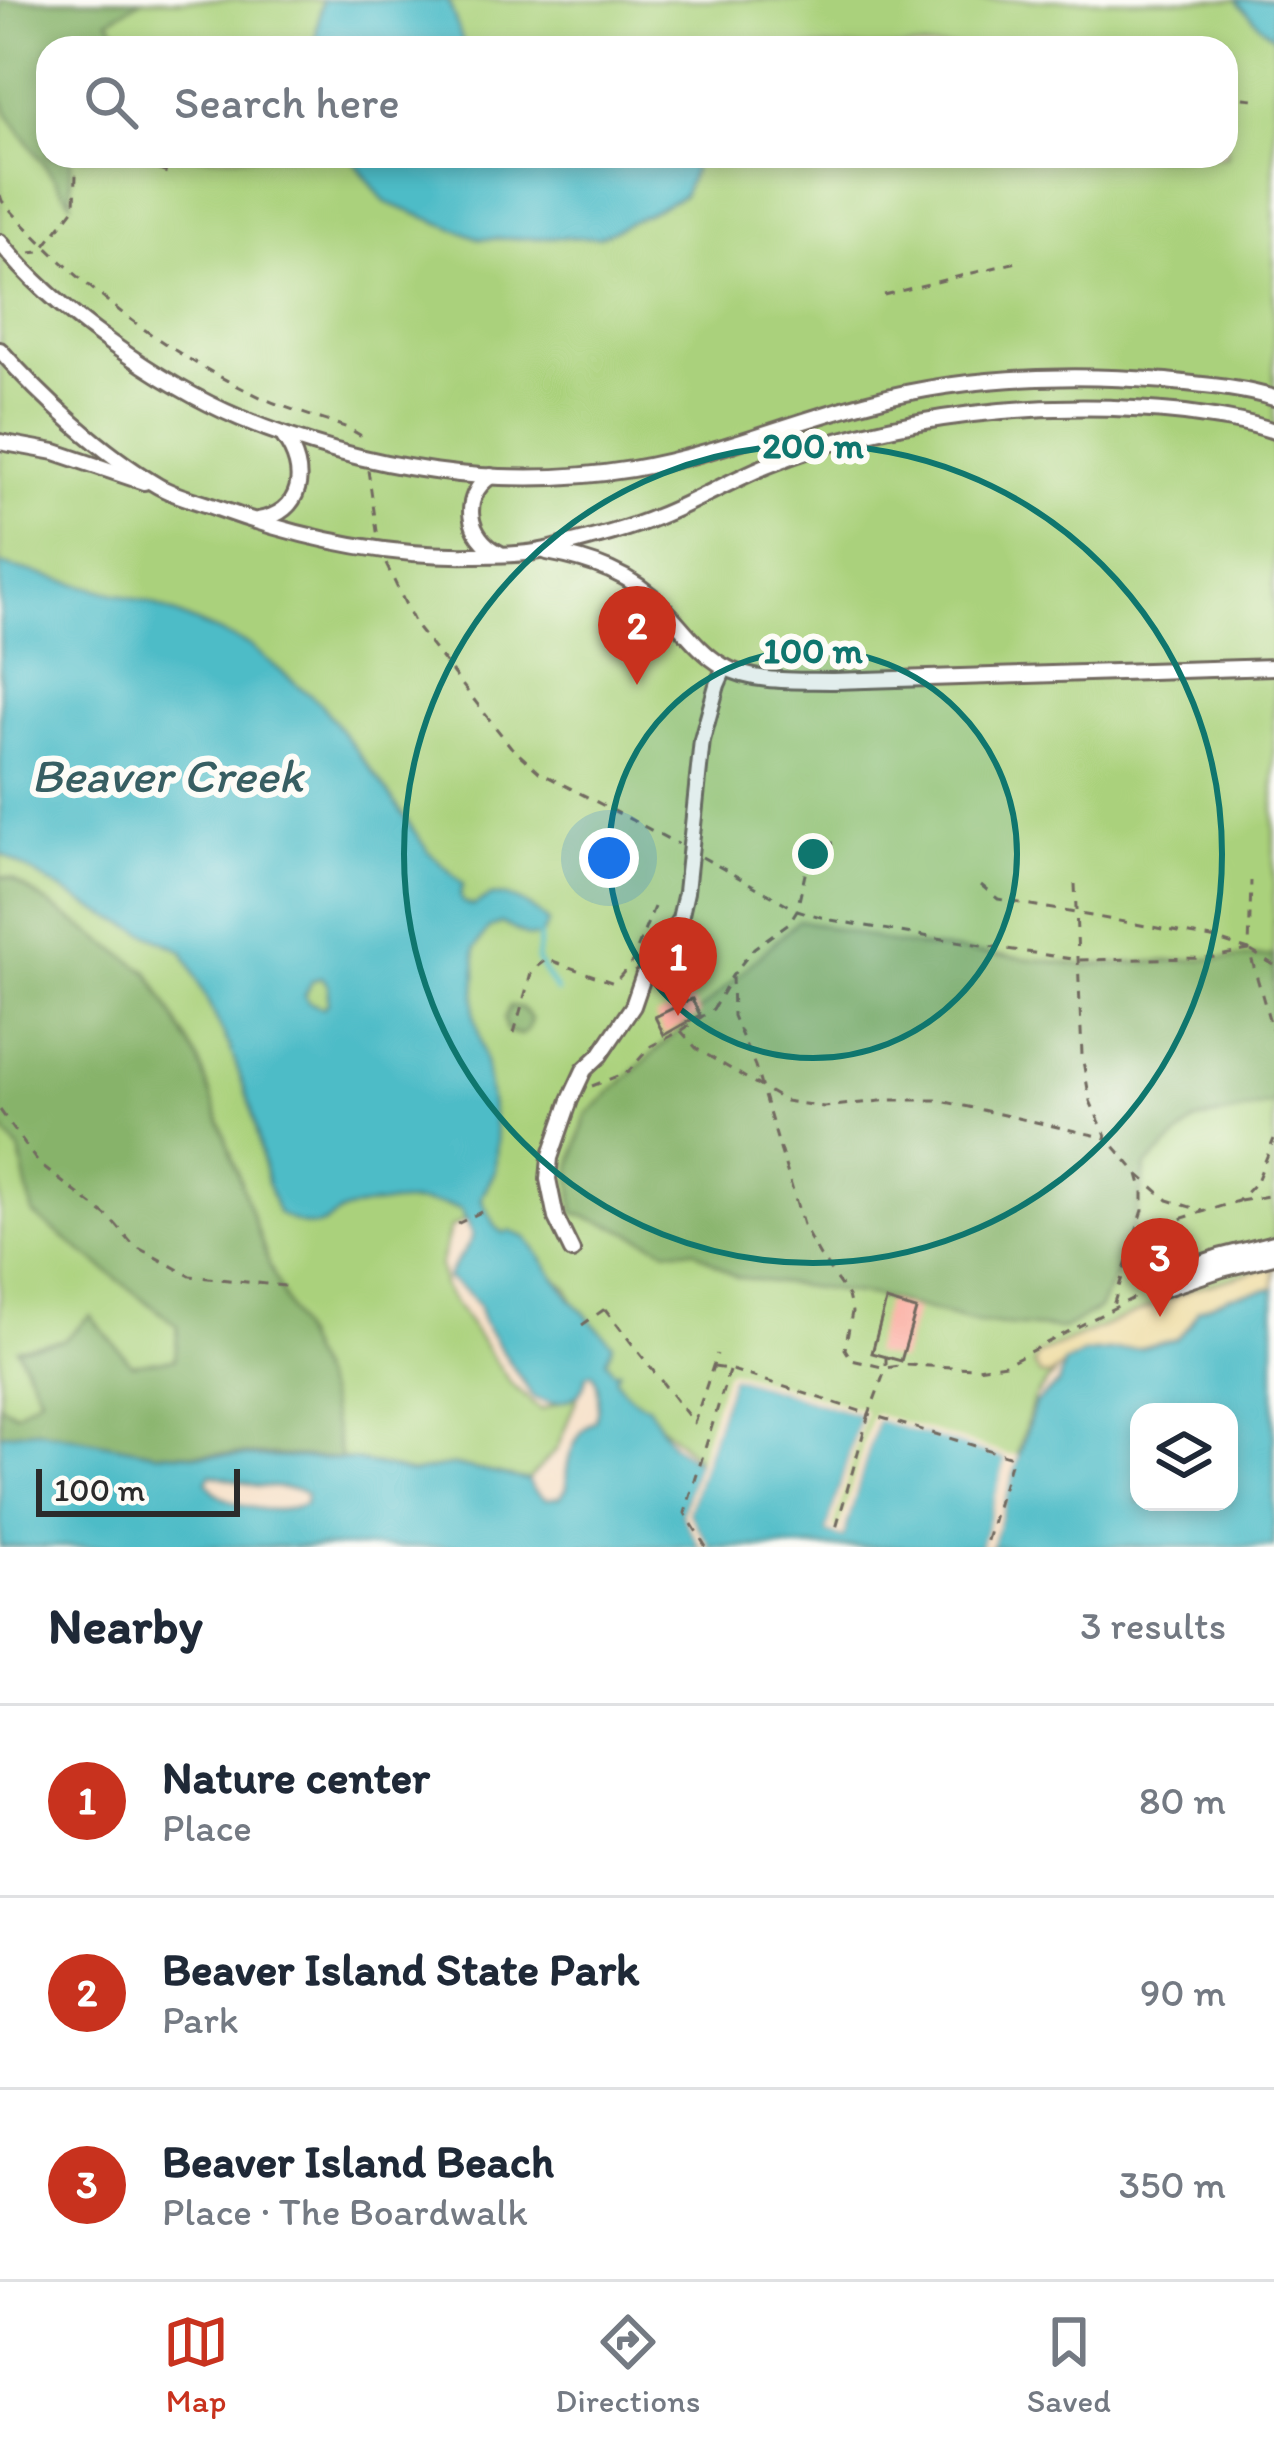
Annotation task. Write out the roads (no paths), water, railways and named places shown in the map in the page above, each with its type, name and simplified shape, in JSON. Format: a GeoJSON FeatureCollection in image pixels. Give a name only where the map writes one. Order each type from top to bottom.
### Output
{"type":"FeatureCollection","features":[{"type":"Feature","properties":{"kind":"street"},"geometry":{"type":"LineString","coordinates":[[0,242],[68,309],[153,373],[209,404],[283,435],[367,460],[446,473],[538,478],[663,463],[885,398],[994,380],[1141,379],[1274,398]]}},
{"type":"Feature","properties":{"kind":"street"},"geometry":{"type":"LineString","coordinates":[[0,350],[76,425],[160,488]]}},
{"type":"Feature","properties":{"kind":"street"},"geometry":{"type":"LineString","coordinates":[[0,442],[55,452],[253,521],[338,544],[442,556],[542,551],[653,519],[766,466],[808,452],[980,412],[1141,408],[1274,430]]}},
{"type":"Feature","properties":{"kind":"street"},"geometry":{"type":"LineString","coordinates":[[253,521],[272,518],[294,498],[298,462],[283,435]]}},
{"type":"Feature","properties":{"kind":"street"},"geometry":{"type":"LineString","coordinates":[[491,476],[475,489],[472,521],[484,544],[506,555]]}},
{"type":"Feature","properties":{"kind":"street"},"geometry":{"type":"LineString","coordinates":[[542,551],[577,557],[618,573],[643,589],[725,668],[773,678],[834,681],[1274,667]]}},
{"type":"Feature","properties":{"kind":"street"},"geometry":{"type":"LineString","coordinates":[[572,1251],[556,1218],[548,1179],[550,1158],[584,1070],[634,1006],[644,974],[680,919],[702,740],[725,668]]}},
{"type":"Feature","properties":{"kind":"street"},"geometry":{"type":"LineString","coordinates":[[1274,1243],[1149,1281],[1153,1292],[1274,1256]]}},
{"type":"Feature","properties":{"kind":"water"},"geometry":{"type":"Polygon","coordinates":[[[322,0],[448,0],[461,36],[316,36],[322,0]]]}},
{"type":"Feature","properties":{"kind":"water"},"geometry":{"type":"Polygon","coordinates":[[[1238,0],[1274,0],[1274,38],[1239,4],[1238,0]]]}},
{"type":"Feature","properties":{"kind":"water"},"geometry":{"type":"Polygon","coordinates":[[[359,168],[693,171],[683,196],[600,237],[481,239],[385,202],[359,168]]]}},
{"type":"Feature","properties":{"kind":"water","name":"Beaver Creek"},"geometry":{"type":"Polygon","coordinates":[[[0,564],[150,603],[249,645],[321,704],[428,851],[463,884],[463,902],[473,906],[492,896],[507,897],[543,918],[548,923],[540,937],[529,937],[501,923],[489,928],[475,948],[474,1013],[497,1141],[495,1171],[482,1201],[497,1228],[527,1238],[570,1298],[613,1344],[606,1360],[613,1371],[619,1371],[615,1377],[620,1386],[647,1405],[672,1445],[698,1463],[682,1514],[701,1547],[0,1547],[0,1434],[36,1430],[154,1453],[354,1460],[412,1473],[453,1465],[528,1480],[546,1499],[560,1497],[567,1487],[572,1449],[595,1420],[598,1396],[592,1373],[567,1400],[533,1397],[483,1322],[478,1305],[447,1278],[473,1235],[461,1209],[419,1203],[374,1205],[344,1211],[311,1226],[278,1213],[230,1047],[183,951],[94,909],[0,853],[0,564]],[[322,977],[312,981],[305,995],[308,1002],[323,1008],[328,1003],[328,985],[322,977]],[[211,1474],[207,1482],[214,1491],[237,1504],[281,1510],[305,1504],[306,1494],[296,1489],[258,1486],[211,1474]]]}},
{"type":"Feature","properties":{"kind":"water"},"geometry":{"type":"Polygon","coordinates":[[[1274,1288],[1274,1547],[991,1547],[1035,1403],[1058,1384],[1064,1364],[1085,1353],[1176,1339],[1198,1310],[1230,1296],[1274,1288]]]}},
{"type":"Feature","properties":{"kind":"water"},"geometry":{"type":"Polygon","coordinates":[[[731,1376],[861,1415],[827,1532],[843,1537],[877,1419],[1007,1459],[981,1547],[710,1547],[688,1512],[731,1376]]]}},
{"type":"Feature","properties":{"kind":"waterway"},"geometry":{"type":"LineString","coordinates":[[540,937],[537,960],[557,992]]}},
{"type":"Feature","properties":{"kind":"place","name":"Beaver Island State Park"},"geometry":{"type":"Point","coordinates":[637,685]}},
{"type":"Feature","properties":{"kind":"place","name":"Nature center"},"geometry":{"type":"Point","coordinates":[678,1016]}},
{"type":"Feature","properties":{"kind":"place","name":"Beaver Island Beach"},"geometry":{"type":"Point","coordinates":[1160,1317]}}]}
